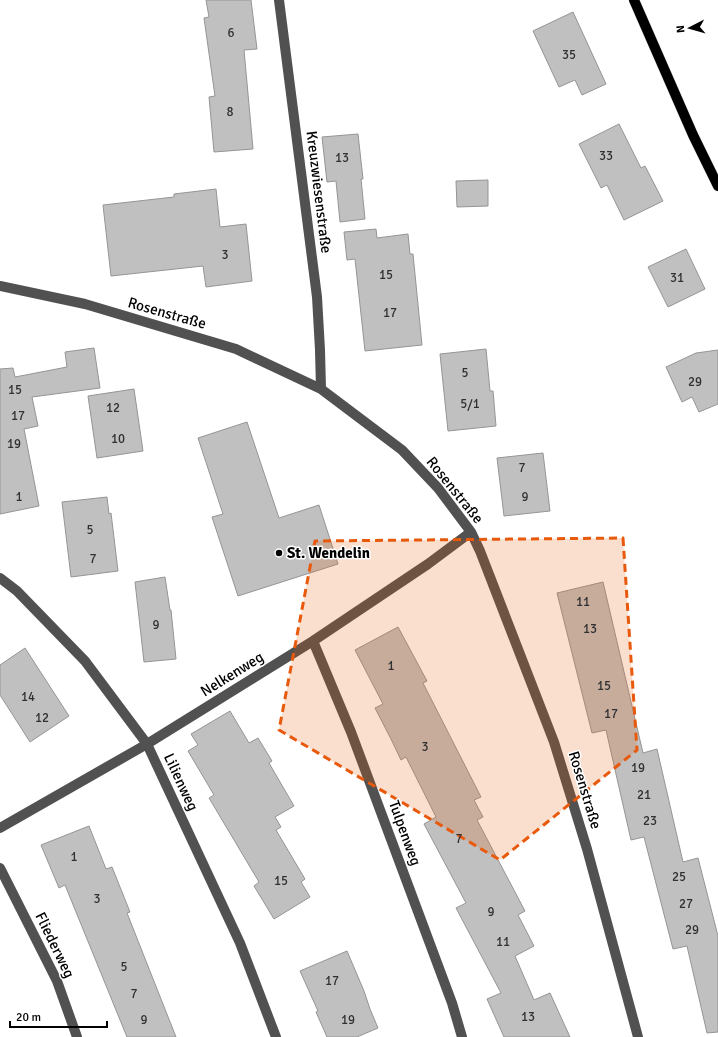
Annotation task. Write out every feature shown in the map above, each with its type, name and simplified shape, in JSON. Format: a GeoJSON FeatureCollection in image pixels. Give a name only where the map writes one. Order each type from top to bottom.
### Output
{"type":"FeatureCollection","features":[{"type":"Feature","properties":{"kind":"main road"},"geometry":{"type":"LineString","coordinates":[[634,0],[693,135],[718,186]]}},
{"type":"Feature","properties":{"kind":"street","name":"Kreuzwiesenstraße"},"geometry":{"type":"LineString","coordinates":[[279,0],[317,297],[321,389]]}},
{"type":"Feature","properties":{"kind":"street","name":"Rosenstraße"},"geometry":{"type":"LineString","coordinates":[[0,286],[85,304],[236,349],[321,389],[402,450],[438,488],[470,532],[480,551],[554,742],[587,849],[638,1037]]}},
{"type":"Feature","properties":{"kind":"street","name":"Nelkenweg"},"geometry":{"type":"LineString","coordinates":[[0,828],[147,744],[313,641],[428,564],[470,532]]}},
{"type":"Feature","properties":{"kind":"street","name":"Lilienweg"},"geometry":{"type":"LineString","coordinates":[[0,578],[17,591],[85,661],[147,744],[240,943],[276,1037]]}},
{"type":"Feature","properties":{"kind":"street","name":"Tulpenweg"},"geometry":{"type":"LineString","coordinates":[[313,641],[351,732],[452,1003],[462,1037]]}},
{"type":"Feature","properties":{"kind":"street","name":"Fliederweg"},"geometry":{"type":"LineString","coordinates":[[0,868],[56,981],[77,1037]]}},
{"type":"Feature","properties":{"kind":"highlighted area"},"geometry":{"type":"Polygon","coordinates":[[[623,538],[637,750],[500,860],[279,730],[315,541],[623,538]]]}},
{"type":"Feature","properties":{"kind":"building"},"geometry":{"type":"Polygon","coordinates":[[[206,0],[251,0],[257,49],[244,50],[253,149],[214,152],[209,97],[215,96],[204,18],[209,17],[206,0]]]}},
{"type":"Feature","properties":{"kind":"building"},"geometry":{"type":"Polygon","coordinates":[[[573,12],[606,84],[582,95],[575,80],[559,87],[533,31],[573,12]]]}},
{"type":"Feature","properties":{"kind":"building"},"geometry":{"type":"Polygon","coordinates":[[[619,124],[641,168],[645,166],[663,201],[624,220],[607,185],[601,188],[579,144],[619,124]]]}},
{"type":"Feature","properties":{"kind":"building"},"geometry":{"type":"Polygon","coordinates":[[[358,134],[363,179],[361,179],[365,219],[340,222],[336,181],[327,182],[322,137],[358,134]]]}},
{"type":"Feature","properties":{"kind":"building"},"geometry":{"type":"Polygon","coordinates":[[[488,180],[488,206],[457,207],[456,181],[488,180]]]}},
{"type":"Feature","properties":{"kind":"building"},"geometry":{"type":"Polygon","coordinates":[[[216,189],[220,227],[246,224],[252,281],[206,287],[203,266],[111,276],[103,205],[174,197],[174,194],[216,189]]]}},
{"type":"Feature","properties":{"kind":"building"},"geometry":{"type":"Polygon","coordinates":[[[376,229],[377,238],[408,234],[410,254],[413,254],[422,345],[365,351],[355,259],[347,260],[344,232],[376,229]]]}},
{"type":"Feature","properties":{"kind":"building"},"geometry":{"type":"Polygon","coordinates":[[[686,249],[705,289],[668,307],[648,267],[686,249]]]}},
{"type":"Feature","properties":{"kind":"building"},"geometry":{"type":"Polygon","coordinates":[[[94,348],[100,388],[32,397],[38,426],[24,429],[39,506],[0,514],[0,369],[13,368],[15,377],[67,367],[65,352],[94,348]]]}},
{"type":"Feature","properties":{"kind":"building"},"geometry":{"type":"Polygon","coordinates":[[[486,349],[490,391],[493,391],[496,426],[448,431],[440,354],[486,349]]]}},
{"type":"Feature","properties":{"kind":"building"},"geometry":{"type":"Polygon","coordinates":[[[718,350],[718,404],[699,412],[692,397],[682,402],[666,367],[696,353],[718,350]]]}},
{"type":"Feature","properties":{"kind":"building"},"geometry":{"type":"Polygon","coordinates":[[[134,389],[143,451],[97,458],[88,396],[134,389]]]}},
{"type":"Feature","properties":{"kind":"building","name":"St. Wendelin"},"geometry":{"type":"Polygon","coordinates":[[[247,422],[279,518],[319,505],[338,564],[238,596],[212,517],[223,514],[198,438],[247,422]]]}},
{"type":"Feature","properties":{"kind":"building"},"geometry":{"type":"Polygon","coordinates":[[[543,453],[550,511],[504,516],[497,458],[543,453]]]}},
{"type":"Feature","properties":{"kind":"building"},"geometry":{"type":"Polygon","coordinates":[[[107,497],[109,514],[111,513],[118,571],[71,577],[62,502],[107,497]]]}},
{"type":"Feature","properties":{"kind":"building"},"geometry":{"type":"Polygon","coordinates":[[[165,577],[171,610],[176,659],[144,662],[135,582],[165,577]]]}},
{"type":"Feature","properties":{"kind":"building"},"geometry":{"type":"Polygon","coordinates":[[[603,582],[643,753],[657,749],[683,862],[698,858],[718,936],[718,1032],[707,1033],[687,946],[673,949],[644,837],[631,840],[606,730],[592,733],[557,593],[603,582]]]}},
{"type":"Feature","properties":{"kind":"building"},"geometry":{"type":"Polygon","coordinates":[[[398,627],[427,681],[423,683],[481,797],[474,800],[483,817],[477,820],[525,911],[518,915],[534,946],[515,956],[534,1000],[550,993],[570,1037],[504,1037],[487,999],[501,993],[456,908],[466,903],[424,824],[436,817],[406,757],[401,760],[375,708],[383,704],[355,650],[398,627]]]}},
{"type":"Feature","properties":{"kind":"building"},"geometry":{"type":"Polygon","coordinates":[[[25,648],[69,716],[30,742],[0,695],[0,665],[25,648]]]}},
{"type":"Feature","properties":{"kind":"building"},"geometry":{"type":"Polygon","coordinates":[[[230,711],[249,743],[258,738],[272,761],[269,763],[294,806],[275,817],[281,827],[276,830],[305,879],[301,882],[310,897],[274,919],[254,886],[259,882],[209,798],[214,795],[188,751],[198,745],[191,734],[230,711]]]}},
{"type":"Feature","properties":{"kind":"building"},"geometry":{"type":"Polygon","coordinates":[[[89,826],[106,869],[112,867],[130,912],[127,913],[176,1037],[127,1037],[65,885],[59,888],[41,845],[89,826]]]}},
{"type":"Feature","properties":{"kind":"building"},"geometry":{"type":"Polygon","coordinates":[[[347,951],[378,1028],[357,1037],[327,1037],[316,1012],[318,1011],[300,971],[347,951]]]}},
{"type":"Feature","properties":{"kind":"place","name":"St. Wendelin"},"geometry":{"type":"Point","coordinates":[279,553]}}]}
